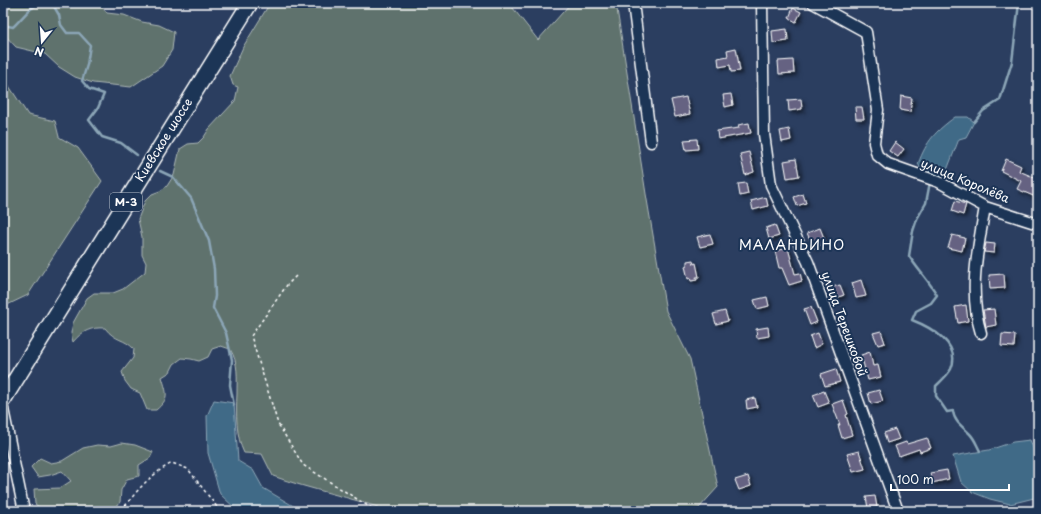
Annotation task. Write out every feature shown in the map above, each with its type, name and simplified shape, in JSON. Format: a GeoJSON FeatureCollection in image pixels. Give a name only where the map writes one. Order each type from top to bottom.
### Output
{"type":"FeatureCollection","features":[{"type":"Feature","properties":{"kind":"highway","name":"Киевское шоссе"},"geometry":{"type":"LineString","coordinates":[[3,400],[250,3]]}},
{"type":"Feature","properties":{"kind":"street"},"geometry":{"type":"LineString","coordinates":[[633,3],[651,142]]}},
{"type":"Feature","properties":{"kind":"street","name":"улица Терешковой"},"geometry":{"type":"LineString","coordinates":[[762,3],[764,134],[772,185],[808,262],[898,511]]}},
{"type":"Feature","properties":{"kind":"street","name":"улица Королёва"},"geometry":{"type":"LineString","coordinates":[[813,3],[866,32],[878,110],[874,143],[877,155],[888,164],[939,182],[985,207],[1038,224]]}},
{"type":"Feature","properties":{"kind":"street"},"geometry":{"type":"LineString","coordinates":[[980,333],[976,320],[974,273],[985,207]]}},
{"type":"Feature","properties":{"kind":"street"},"geometry":{"type":"LineString","coordinates":[[3,409],[24,511]]}},
{"type":"Feature","properties":{"kind":"path"},"geometry":{"type":"LineString","coordinates":[[296,276],[287,285],[251,336],[278,424],[303,466],[376,511]]}},
{"type":"Feature","properties":{"kind":"path"},"geometry":{"type":"LineString","coordinates":[[121,511],[139,487],[156,472],[172,462],[188,469],[220,511]]}},
{"type":"Feature","properties":{"kind":"green space"},"geometry":{"type":"Polygon","coordinates":[[[6,3],[99,3],[107,13],[124,15],[142,22],[159,25],[174,32],[172,50],[162,66],[131,87],[93,83],[75,77],[59,67],[45,54],[16,47],[3,33],[3,7],[6,3]]]}},
{"type":"Feature","properties":{"kind":"green space"},"geometry":{"type":"Polygon","coordinates":[[[270,3],[509,3],[538,40],[571,3],[616,3],[666,311],[690,359],[718,487],[699,508],[687,511],[389,511],[273,476],[262,454],[244,453],[239,440],[237,425],[236,365],[230,349],[221,346],[212,349],[208,357],[199,361],[182,358],[174,364],[170,372],[162,377],[166,392],[164,402],[156,410],[147,410],[140,393],[131,389],[125,381],[122,372],[133,358],[134,349],[127,343],[113,336],[105,328],[87,330],[73,342],[71,333],[73,323],[87,298],[94,293],[113,293],[123,289],[145,272],[146,263],[142,255],[142,237],[138,219],[145,201],[152,194],[167,186],[174,175],[180,149],[188,144],[198,143],[235,101],[238,87],[233,85],[230,76],[243,47],[270,3]]]}},
{"type":"Feature","properties":{"kind":"green space"},"geometry":{"type":"Polygon","coordinates":[[[3,66],[9,86],[28,115],[55,121],[59,137],[78,148],[102,181],[28,295],[3,307],[3,66]]]}},
{"type":"Feature","properties":{"kind":"green space"},"geometry":{"type":"Polygon","coordinates":[[[122,443],[135,445],[153,452],[150,458],[139,465],[139,476],[127,479],[121,490],[120,502],[113,511],[44,511],[35,504],[34,489],[60,488],[71,481],[62,471],[38,477],[31,467],[40,458],[51,463],[62,461],[83,448],[97,445],[111,446],[122,443]]]}},
{"type":"Feature","properties":{"kind":"water"},"geometry":{"type":"Polygon","coordinates":[[[955,117],[968,117],[974,122],[966,137],[959,139],[947,170],[947,176],[944,179],[924,173],[918,164],[928,143],[942,127],[955,117]]]}},
{"type":"Feature","properties":{"kind":"water"},"geometry":{"type":"Polygon","coordinates":[[[214,400],[234,403],[238,461],[253,470],[263,488],[295,507],[306,511],[238,511],[220,494],[208,453],[207,416],[214,400]]]}},
{"type":"Feature","properties":{"kind":"water"},"geometry":{"type":"Polygon","coordinates":[[[1030,440],[1038,460],[1038,497],[1010,504],[990,499],[972,492],[961,482],[953,456],[989,450],[1013,442],[1030,440]]]}},
{"type":"Feature","properties":{"kind":"building"},"geometry":{"type":"Polygon","coordinates":[[[793,8],[801,12],[796,22],[789,18],[793,8]]]}},
{"type":"Feature","properties":{"kind":"building"},"geometry":{"type":"Polygon","coordinates":[[[787,29],[788,41],[773,43],[772,31],[787,29]]]}},
{"type":"Feature","properties":{"kind":"building"},"geometry":{"type":"Polygon","coordinates":[[[736,48],[740,71],[731,72],[730,65],[719,67],[718,58],[728,56],[727,50],[736,48]]]}},
{"type":"Feature","properties":{"kind":"building"},"geometry":{"type":"Polygon","coordinates":[[[793,60],[794,73],[779,74],[778,61],[793,60]]]}},
{"type":"Feature","properties":{"kind":"building"},"geometry":{"type":"Polygon","coordinates":[[[731,94],[733,105],[725,107],[723,95],[731,94]]]}},
{"type":"Feature","properties":{"kind":"building"},"geometry":{"type":"Polygon","coordinates":[[[901,96],[912,98],[910,112],[900,110],[901,96]]]}},
{"type":"Feature","properties":{"kind":"building"},"geometry":{"type":"Polygon","coordinates":[[[686,97],[690,114],[675,117],[671,100],[686,97]]]}},
{"type":"Feature","properties":{"kind":"building"},"geometry":{"type":"Polygon","coordinates":[[[801,99],[802,109],[789,111],[788,100],[801,99]]]}},
{"type":"Feature","properties":{"kind":"building"},"geometry":{"type":"Polygon","coordinates":[[[855,107],[862,107],[864,119],[856,119],[855,107]]]}},
{"type":"Feature","properties":{"kind":"building"},"geometry":{"type":"Polygon","coordinates":[[[749,123],[751,133],[718,139],[717,131],[739,128],[738,125],[749,123]]]}},
{"type":"Feature","properties":{"kind":"building"},"geometry":{"type":"Polygon","coordinates":[[[789,129],[791,140],[782,142],[780,131],[789,129]]]}},
{"type":"Feature","properties":{"kind":"building"},"geometry":{"type":"Polygon","coordinates":[[[697,139],[698,149],[686,150],[684,140],[697,139]]]}},
{"type":"Feature","properties":{"kind":"building"},"geometry":{"type":"Polygon","coordinates":[[[895,142],[904,149],[898,157],[889,151],[895,142]]]}},
{"type":"Feature","properties":{"kind":"building"},"geometry":{"type":"Polygon","coordinates":[[[749,152],[754,172],[745,175],[740,154],[749,152]]]}},
{"type":"Feature","properties":{"kind":"building"},"geometry":{"type":"Polygon","coordinates":[[[796,159],[799,176],[787,178],[784,161],[796,159]]]}},
{"type":"Feature","properties":{"kind":"building"},"geometry":{"type":"Polygon","coordinates":[[[1006,159],[1021,166],[1019,171],[1038,179],[1038,198],[1017,189],[1021,181],[1001,171],[1006,159]]]}},
{"type":"Feature","properties":{"kind":"building"},"geometry":{"type":"Polygon","coordinates":[[[746,183],[748,194],[740,196],[738,184],[746,183]]]}},
{"type":"Feature","properties":{"kind":"building"},"geometry":{"type":"Polygon","coordinates":[[[803,194],[806,203],[797,206],[794,197],[803,194]]]}},
{"type":"Feature","properties":{"kind":"building"},"geometry":{"type":"Polygon","coordinates":[[[766,197],[768,206],[753,210],[751,201],[766,197]]]}},
{"type":"Feature","properties":{"kind":"building"},"geometry":{"type":"Polygon","coordinates":[[[955,201],[966,204],[963,215],[952,211],[955,201]]]}},
{"type":"Feature","properties":{"kind":"building"},"geometry":{"type":"Polygon","coordinates":[[[775,225],[779,236],[769,239],[766,228],[775,225]]]}},
{"type":"Feature","properties":{"kind":"building"},"geometry":{"type":"Polygon","coordinates":[[[820,228],[826,243],[814,248],[807,233],[820,228]]]}},
{"type":"Feature","properties":{"kind":"building"},"geometry":{"type":"Polygon","coordinates":[[[710,234],[713,244],[700,247],[697,237],[710,234]]]}},
{"type":"Feature","properties":{"kind":"building"},"geometry":{"type":"Polygon","coordinates":[[[952,235],[965,238],[962,251],[948,248],[952,235]]]}},
{"type":"Feature","properties":{"kind":"building"},"geometry":{"type":"Polygon","coordinates":[[[986,243],[995,244],[994,253],[984,252],[986,243]]]}},
{"type":"Feature","properties":{"kind":"building"},"geometry":{"type":"Polygon","coordinates":[[[788,248],[795,274],[800,273],[802,281],[789,285],[782,268],[779,268],[775,251],[788,248]]]}},
{"type":"Feature","properties":{"kind":"building"},"geometry":{"type":"Polygon","coordinates":[[[693,260],[694,264],[696,263],[699,277],[696,277],[697,280],[691,281],[690,278],[688,279],[685,266],[687,265],[687,261],[693,260]]]}},
{"type":"Feature","properties":{"kind":"building"},"geometry":{"type":"Polygon","coordinates":[[[1004,274],[1005,288],[990,289],[989,275],[1004,274]]]}},
{"type":"Feature","properties":{"kind":"building"},"geometry":{"type":"Polygon","coordinates":[[[861,280],[866,296],[856,298],[852,283],[861,280]]]}},
{"type":"Feature","properties":{"kind":"building"},"geometry":{"type":"Polygon","coordinates":[[[840,285],[844,295],[836,298],[832,287],[840,285]]]}},
{"type":"Feature","properties":{"kind":"building"},"geometry":{"type":"Polygon","coordinates":[[[767,297],[769,306],[757,309],[754,300],[767,297]]]}},
{"type":"Feature","properties":{"kind":"building"},"geometry":{"type":"Polygon","coordinates":[[[966,305],[968,321],[958,323],[955,307],[966,305]]]}},
{"type":"Feature","properties":{"kind":"building"},"geometry":{"type":"Polygon","coordinates":[[[811,307],[817,322],[810,325],[804,309],[811,307]]]}},
{"type":"Feature","properties":{"kind":"building"},"geometry":{"type":"Polygon","coordinates":[[[994,309],[996,325],[986,327],[983,310],[994,309]]]}},
{"type":"Feature","properties":{"kind":"building"},"geometry":{"type":"Polygon","coordinates":[[[725,311],[728,321],[716,324],[713,314],[725,311]]]}},
{"type":"Feature","properties":{"kind":"building"},"geometry":{"type":"Polygon","coordinates":[[[768,327],[769,336],[757,338],[756,329],[768,327]]]}},
{"type":"Feature","properties":{"kind":"building"},"geometry":{"type":"Polygon","coordinates":[[[881,331],[885,343],[878,345],[873,333],[881,331]]]}},
{"type":"Feature","properties":{"kind":"building"},"geometry":{"type":"Polygon","coordinates":[[[818,333],[822,344],[814,348],[810,336],[818,333]]]}},
{"type":"Feature","properties":{"kind":"building"},"geometry":{"type":"Polygon","coordinates":[[[1002,334],[1015,335],[1014,347],[1001,346],[1002,334]]]}},
{"type":"Feature","properties":{"kind":"building"},"geometry":{"type":"Polygon","coordinates":[[[870,352],[873,366],[878,365],[881,377],[868,380],[861,355],[870,352]]]}},
{"type":"Feature","properties":{"kind":"building"},"geometry":{"type":"Polygon","coordinates":[[[836,369],[840,382],[825,386],[821,374],[836,369]]]}},
{"type":"Feature","properties":{"kind":"building"},"geometry":{"type":"Polygon","coordinates":[[[879,390],[883,401],[871,404],[868,393],[879,390]]]}},
{"type":"Feature","properties":{"kind":"building"},"geometry":{"type":"Polygon","coordinates":[[[824,391],[829,403],[818,407],[813,395],[824,391]]]}},
{"type":"Feature","properties":{"kind":"building"},"geometry":{"type":"Polygon","coordinates":[[[755,398],[757,407],[747,409],[746,400],[755,398]]]}},
{"type":"Feature","properties":{"kind":"building"},"geometry":{"type":"Polygon","coordinates":[[[843,400],[848,414],[846,415],[852,435],[842,438],[838,425],[840,425],[832,404],[843,400]]]}},
{"type":"Feature","properties":{"kind":"building"},"geometry":{"type":"Polygon","coordinates":[[[895,429],[899,439],[887,443],[884,433],[895,429]]]}},
{"type":"Feature","properties":{"kind":"building"},"geometry":{"type":"Polygon","coordinates":[[[927,438],[931,448],[920,452],[919,449],[899,456],[895,446],[906,442],[907,444],[927,438]]]}},
{"type":"Feature","properties":{"kind":"building"},"geometry":{"type":"Polygon","coordinates":[[[859,451],[865,469],[853,472],[847,454],[859,451]]]}},
{"type":"Feature","properties":{"kind":"building"},"geometry":{"type":"Polygon","coordinates":[[[947,470],[949,479],[932,483],[930,473],[947,470]]]}},
{"type":"Feature","properties":{"kind":"building"},"geometry":{"type":"Polygon","coordinates":[[[748,476],[751,486],[739,490],[735,480],[748,476]]]}},
{"type":"Feature","properties":{"kind":"building"},"geometry":{"type":"Polygon","coordinates":[[[875,496],[877,507],[868,508],[866,497],[875,496]]]}},
{"type":"Feature","properties":{"kind":"waterway"},"geometry":{"type":"LineString","coordinates":[[3,25],[13,27],[30,10],[41,3]]}},
{"type":"Feature","properties":{"kind":"waterway"},"geometry":{"type":"LineString","coordinates":[[52,3],[59,15],[61,25],[67,33],[79,33],[90,45],[87,65],[82,81],[89,89],[104,94],[98,108],[89,120],[102,137],[121,143],[137,155]]}},
{"type":"Feature","properties":{"kind":"waterway"},"geometry":{"type":"LineString","coordinates":[[974,122],[983,111],[1000,100],[1012,62],[1019,3]]}},
{"type":"Feature","properties":{"kind":"waterway"},"geometry":{"type":"LineString","coordinates":[[160,171],[173,177],[191,198],[209,241],[214,269],[215,296],[213,308],[226,333],[232,360],[230,385],[234,405]]}},
{"type":"Feature","properties":{"kind":"waterway"},"geometry":{"type":"LineString","coordinates":[[930,182],[926,203],[917,219],[913,231],[909,256],[937,295],[931,303],[916,311],[912,320],[935,332],[948,344],[952,352],[953,360],[951,369],[936,386],[936,396],[947,412],[953,411],[957,421],[972,436],[980,451]]}},
{"type":"Feature","properties":{"kind":"district","name":"МАЛАНЬИНО"},"geometry":{"type":"Point","coordinates":[792,245]}}]}
